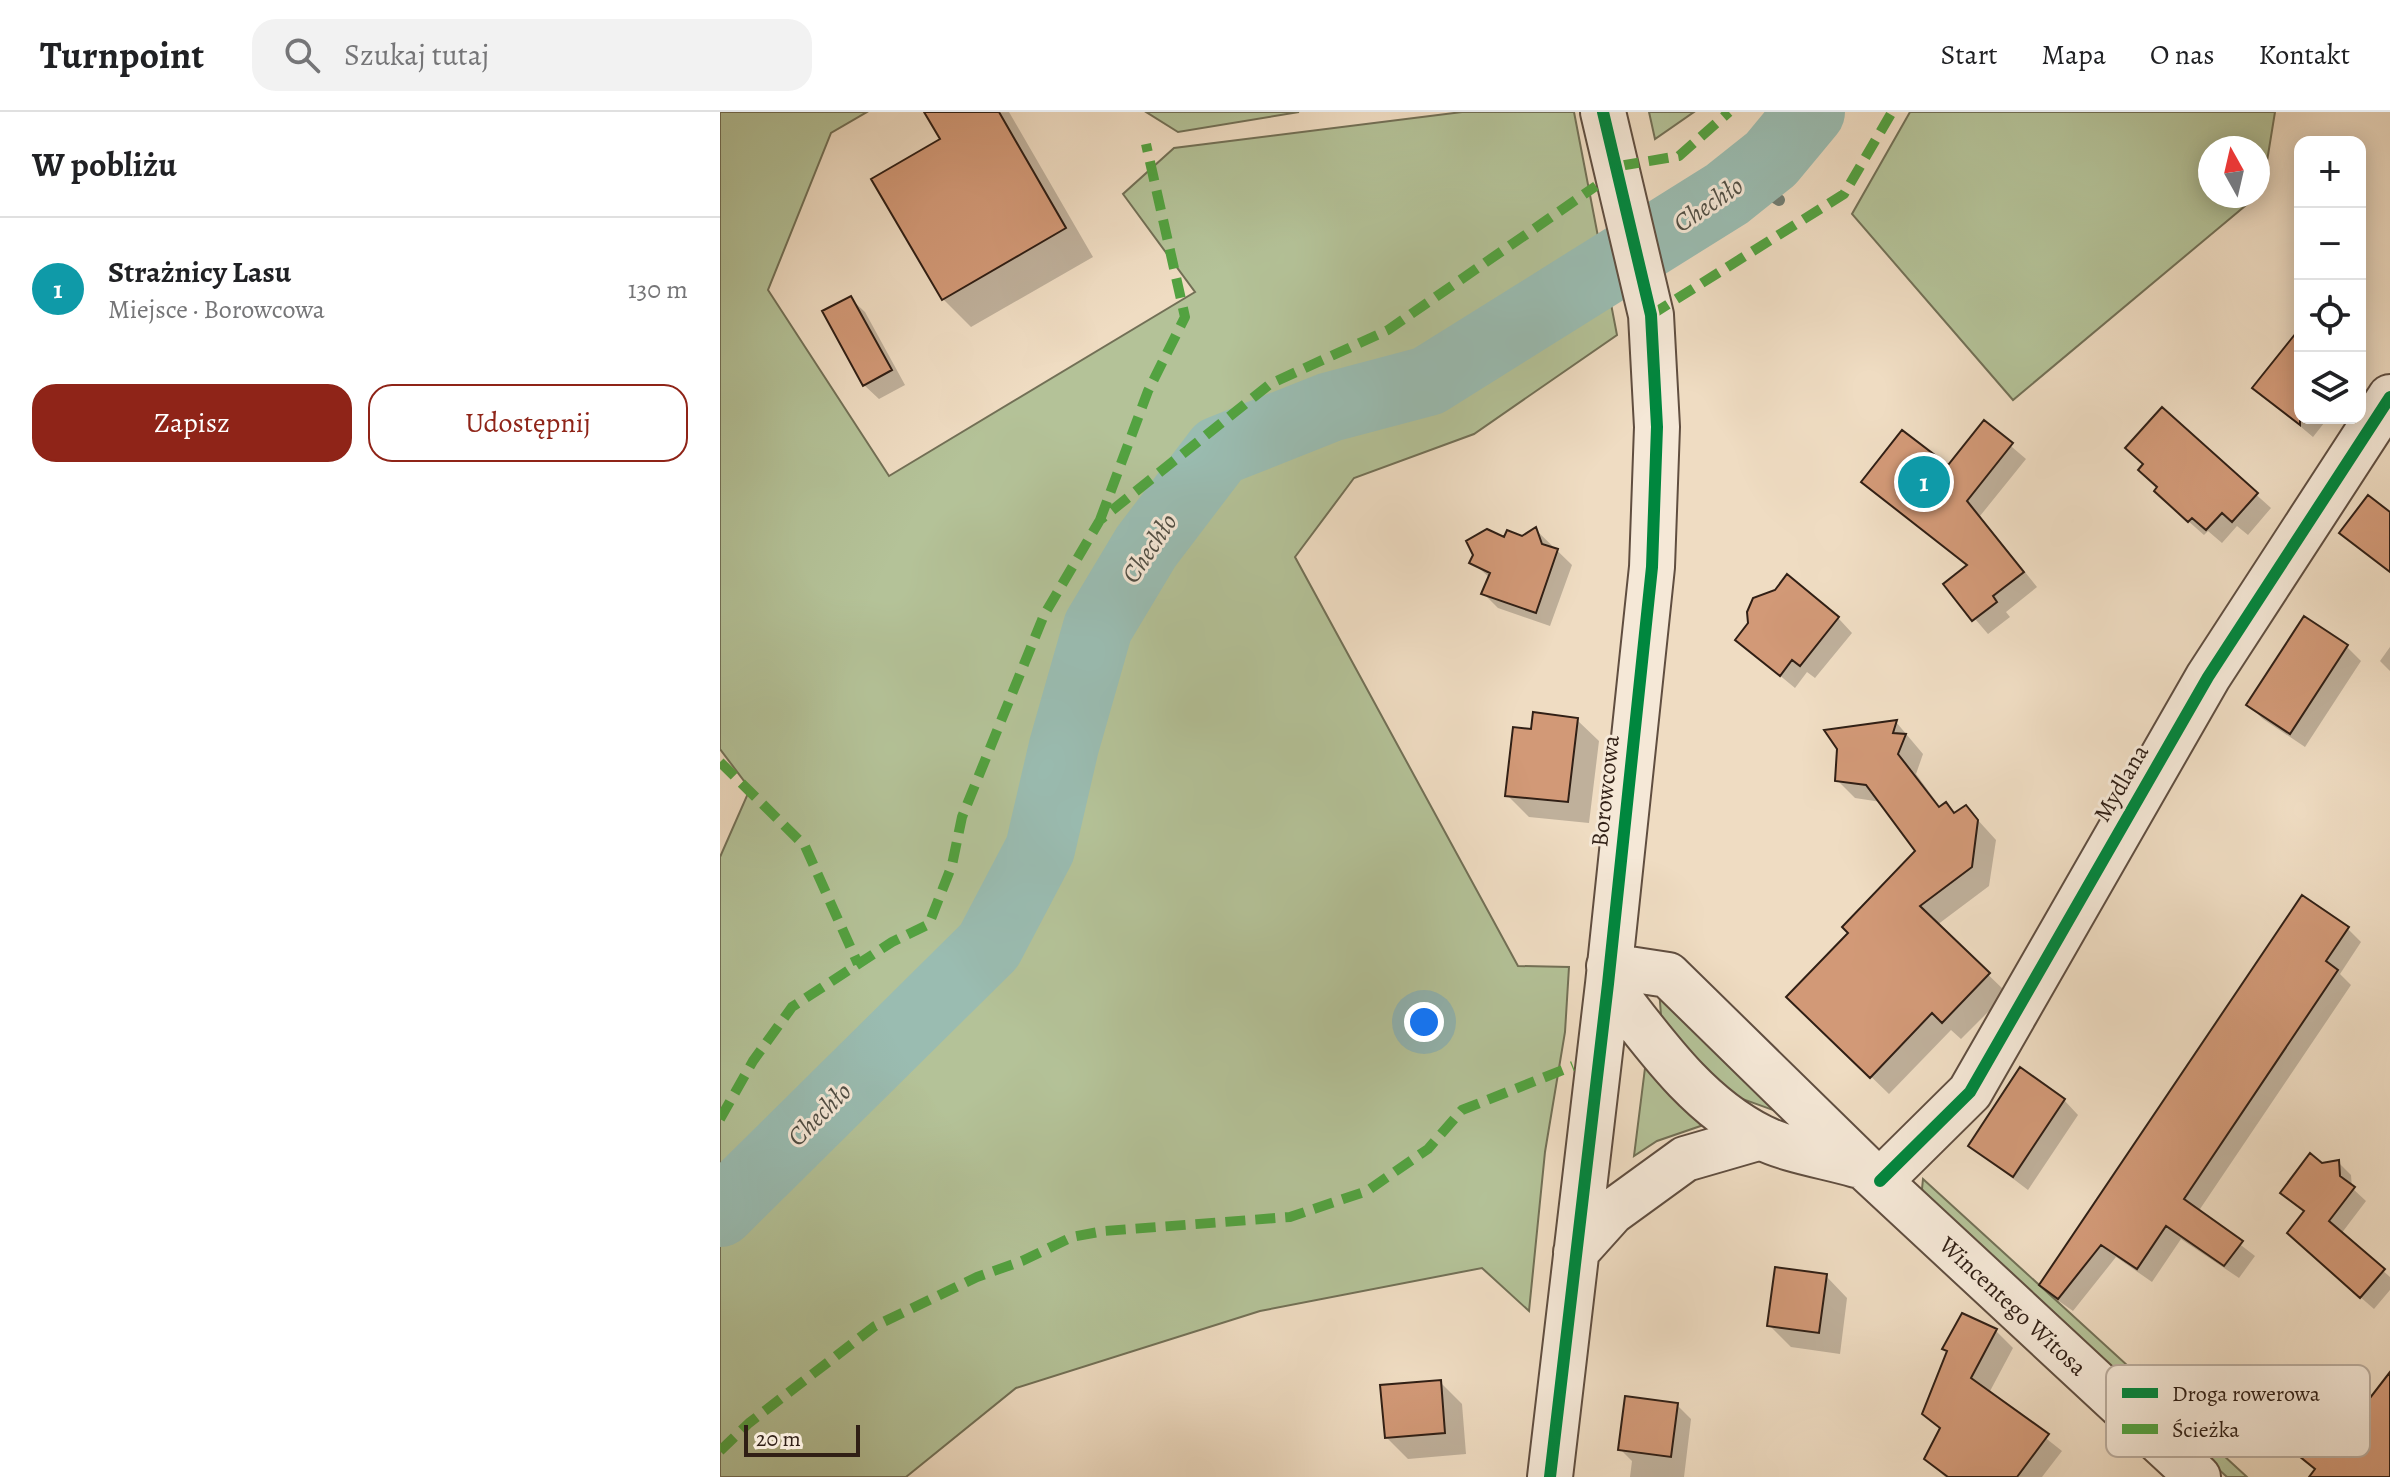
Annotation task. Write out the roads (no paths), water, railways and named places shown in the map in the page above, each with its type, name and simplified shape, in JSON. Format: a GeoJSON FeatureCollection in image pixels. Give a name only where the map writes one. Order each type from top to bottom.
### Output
{"type":"FeatureCollection","features":[{"type":"Feature","properties":{"kind":"street","name":"Borowcowa"},"geometry":{"type":"LineString","coordinates":[[1550,1477],[1609,975],[1652,567],[1657,427],[1651,315],[1630,212],[1603,112]]}},
{"type":"Feature","properties":{"kind":"street","name":"Mydlana"},"geometry":{"type":"LineString","coordinates":[[1872,1174],[1970,1092],[2208,677],[2390,397]]}},
{"type":"Feature","properties":{"kind":"street","name":"Wincentego Witosa"},"geometry":{"type":"LineString","coordinates":[[1615,900],[1668,975],[1872,1174],[2106,1391]]}},
{"type":"Feature","properties":{"kind":"street","name":"Wincentego Witosa"},"geometry":{"type":"LineString","coordinates":[[1609,975],[1668,1061],[1699,1094],[1761,1137],[1872,1174]]}},
{"type":"Feature","properties":{"kind":"street"},"geometry":{"type":"LineString","coordinates":[[1609,975],[1668,975]]}},
{"type":"Feature","properties":{"kind":"street"},"geometry":{"type":"LineString","coordinates":[[1576,1252],[1612,1212],[1685,1159],[1761,1137]]}},
{"type":"Feature","properties":{"kind":"street","name":"Wincentego Witosa"},"geometry":{"type":"LineString","coordinates":[[2176,1457],[2198,1477]]}},
{"type":"Feature","properties":{"kind":"waterway","name":"Chechło"},"geometry":{"type":"LineString","coordinates":[[720,1212],[989,946],[1040,849],[1064,746],[1098,627],[1146,547],[1219,451],[1330,407],[1428,381],[1727,194],[1771,159],[1810,112]]}},
{"type":"Feature","properties":{"kind":"waterway"},"geometry":{"type":"LineString","coordinates":[[1746,179],[1779,200]]}},
{"type":"Feature","properties":{"kind":"place","name":"Strażnicy Lasu"},"geometry":{"type":"Point","coordinates":[1924,482]}}]}
